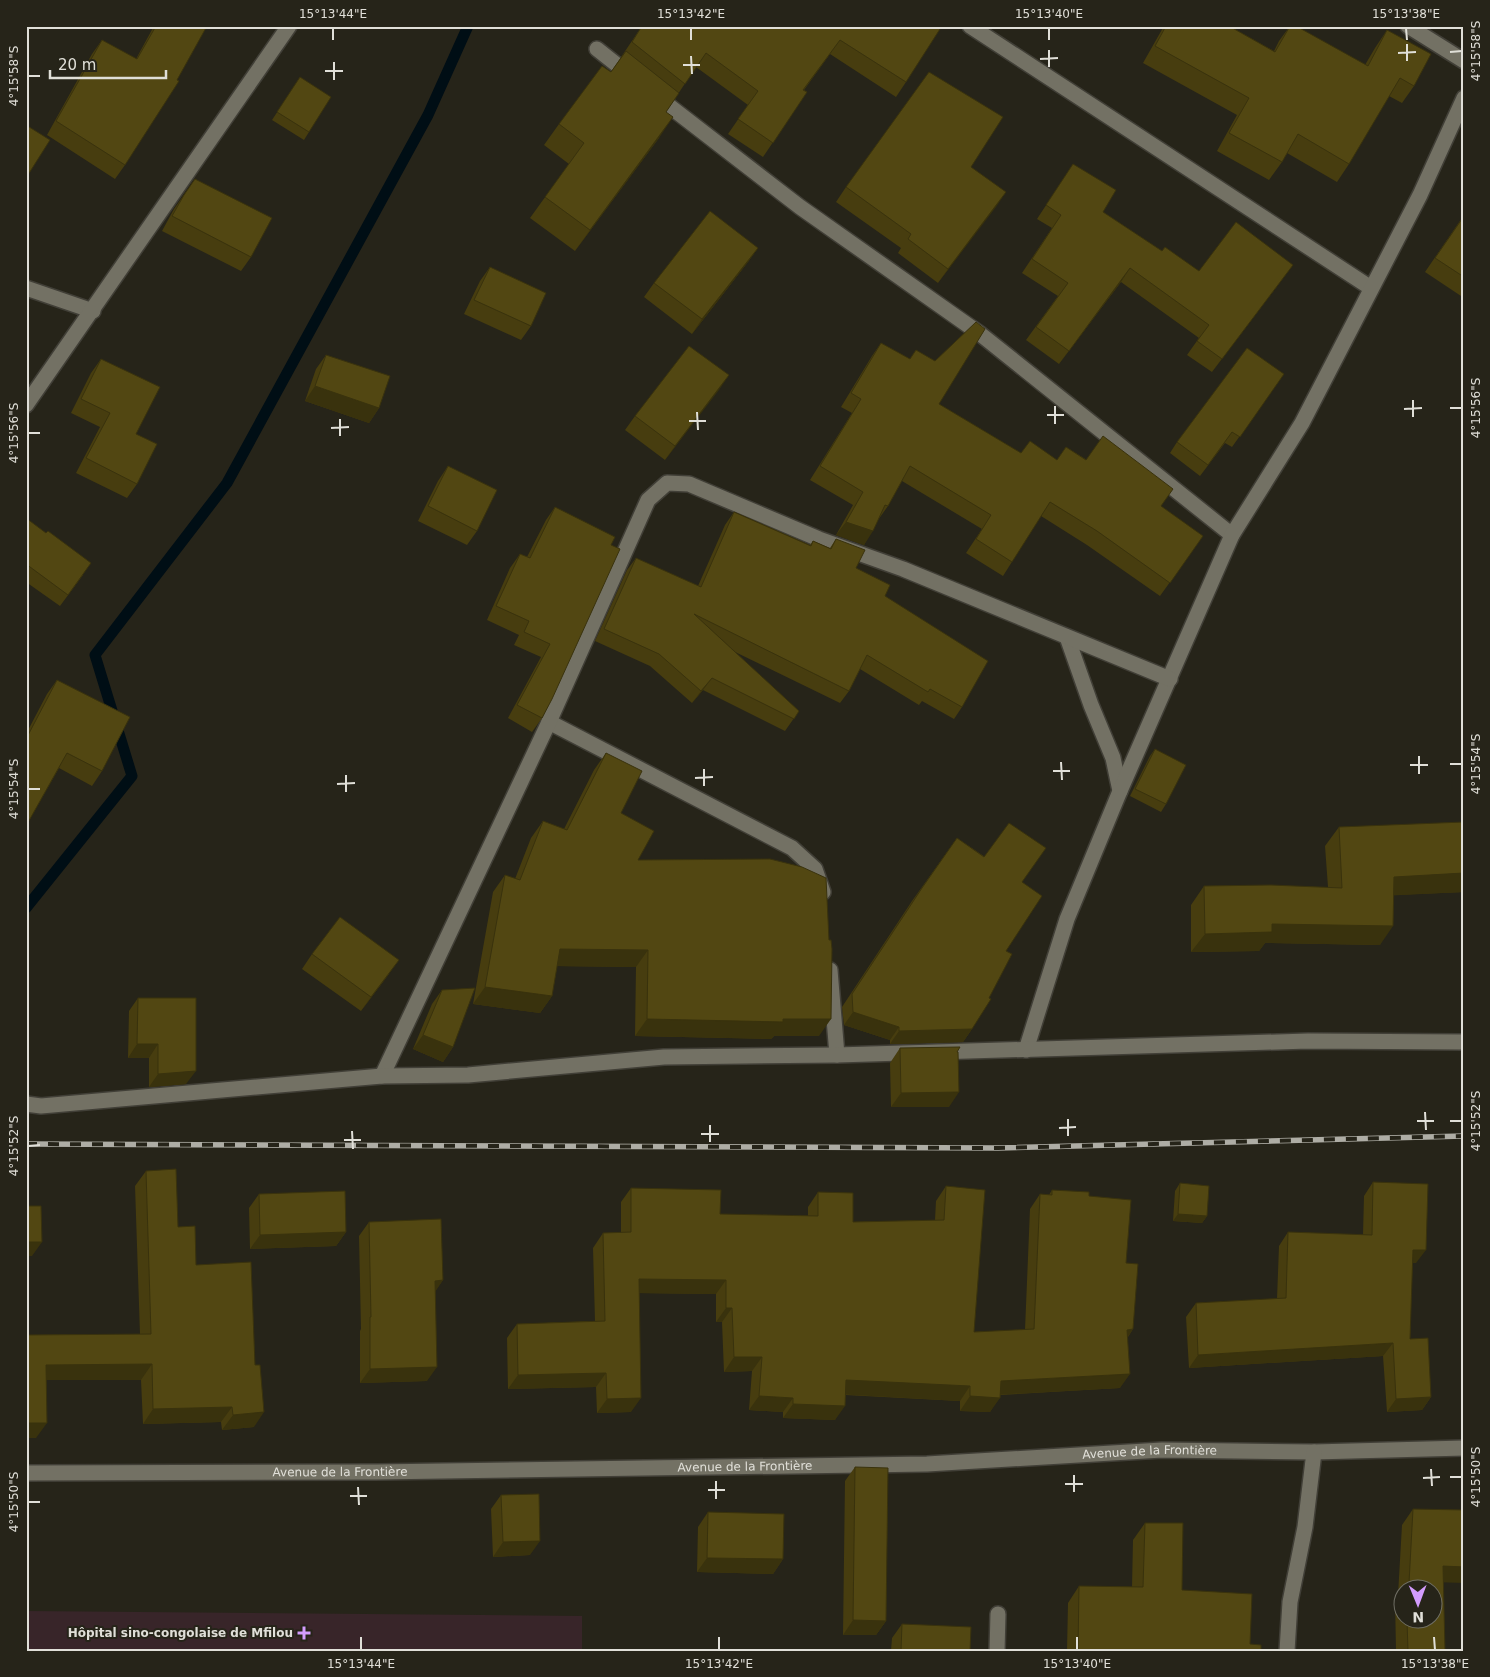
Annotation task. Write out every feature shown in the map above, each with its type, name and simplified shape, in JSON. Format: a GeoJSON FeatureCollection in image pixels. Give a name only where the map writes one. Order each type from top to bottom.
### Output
{"type":"FeatureCollection","features":[{"type":"Feature","properties":{"kind":"street"},"geometry":{"type":"LineString","coordinates":[[26,405],[289,26]]}},
{"type":"Feature","properties":{"kind":"street"},"geometry":{"type":"LineString","coordinates":[[970,26],[1371,288]]}},
{"type":"Feature","properties":{"kind":"street"},"geometry":{"type":"LineString","coordinates":[[1408,26],[1464,61]]}},
{"type":"Feature","properties":{"kind":"street"},"geometry":{"type":"LineString","coordinates":[[597,49],[800,207],[979,332],[1232,535]]}},
{"type":"Feature","properties":{"kind":"street"},"geometry":{"type":"LineString","coordinates":[[1026,1050],[1066,919],[1232,535],[1302,423],[1420,195],[1464,98]]}},
{"type":"Feature","properties":{"kind":"street"},"geometry":{"type":"LineString","coordinates":[[26,288],[92,311]]}},
{"type":"Feature","properties":{"kind":"street"},"geometry":{"type":"LineString","coordinates":[[382,1076],[549,722],[648,500],[667,483],[689,484],[819,539],[903,569],[1170,679]]}},
{"type":"Feature","properties":{"kind":"street"},"geometry":{"type":"LineString","coordinates":[[1067,637],[1091,705],[1113,758],[1120,791]]}},
{"type":"Feature","properties":{"kind":"street"},"geometry":{"type":"LineString","coordinates":[[549,722],[792,848],[815,869],[824,902]]}},
{"type":"Feature","properties":{"kind":"street"},"geometry":{"type":"LineString","coordinates":[[829,960],[837,1055]]}},
{"type":"Feature","properties":{"kind":"street"},"geometry":{"type":"LineString","coordinates":[[26,1104],[41,1106],[382,1076],[468,1075],[664,1057],[837,1055],[1308,1041],[1464,1042]]}},
{"type":"Feature","properties":{"kind":"street","name":"Avenue de la Frontière"},"geometry":{"type":"LineString","coordinates":[[26,1473],[368,1472],[887,1465],[1162,1450],[1314,1452],[1464,1448]]}},
{"type":"Feature","properties":{"kind":"street"},"geometry":{"type":"LineString","coordinates":[[1287,1651],[1290,1602],[1305,1527],[1314,1452]]}},
{"type":"Feature","properties":{"kind":"street"},"geometry":{"type":"LineString","coordinates":[[998,1614],[998,1651]]}},
{"type":"Feature","properties":{"kind":"shaded area","name":"Hôpital sino-congolaise de Mfilou"},"geometry":{"type":"Polygon","coordinates":[[[26,1611],[582,1616],[582,1651],[26,1651],[26,1611]]]}},
{"type":"Feature","properties":{"kind":"building"},"geometry":{"type":"Polygon","coordinates":[[[156,26],[207,26],[177,80],[179,81],[125,165],[56,121],[102,40],[137,59],[156,26]]]}},
{"type":"Feature","properties":{"kind":"building"},"geometry":{"type":"Polygon","coordinates":[[[642,26],[936,26],[940,29],[906,82],[840,40],[803,90],[807,92],[773,143],[738,119],[758,91],[706,53],[685,84],[632,42],[642,26]]]}},
{"type":"Feature","properties":{"kind":"building"},"geometry":{"type":"Polygon","coordinates":[[[1166,26],[1229,26],[1275,52],[1290,26],[1296,26],[1368,66],[1387,30],[1431,54],[1414,86],[1400,78],[1349,164],[1298,134],[1282,162],[1229,133],[1249,98],[1155,46],[1166,26]]]}},
{"type":"Feature","properties":{"kind":"building"},"geometry":{"type":"Polygon","coordinates":[[[626,51],[679,93],[666,112],[673,117],[590,230],[545,197],[584,143],[559,124],[602,66],[611,72],[626,51]]]}},
{"type":"Feature","properties":{"kind":"building"},"geometry":{"type":"Polygon","coordinates":[[[929,72],[1003,117],[971,167],[1006,192],[948,269],[908,239],[911,234],[846,187],[929,72]]]}},
{"type":"Feature","properties":{"kind":"building"},"geometry":{"type":"Polygon","coordinates":[[[300,77],[331,97],[309,132],[277,112],[300,77]]]}},
{"type":"Feature","properties":{"kind":"building"},"geometry":{"type":"Polygon","coordinates":[[[26,125],[50,140],[26,178],[26,125]]]}},
{"type":"Feature","properties":{"kind":"building"},"geometry":{"type":"Polygon","coordinates":[[[1073,164],[1116,190],[1103,212],[1162,251],[1165,247],[1199,271],[1236,222],[1293,265],[1222,359],[1197,341],[1209,325],[1130,268],[1069,351],[1036,327],[1068,283],[1032,259],[1061,215],[1046,205],[1073,164]]]}},
{"type":"Feature","properties":{"kind":"building"},"geometry":{"type":"Polygon","coordinates":[[[195,179],[272,218],[251,257],[172,216],[195,179]]]}},
{"type":"Feature","properties":{"kind":"building"},"geometry":{"type":"Polygon","coordinates":[[[710,211],[758,248],[702,319],[654,283],[710,211]]]}},
{"type":"Feature","properties":{"kind":"building"},"geometry":{"type":"Polygon","coordinates":[[[1464,216],[1464,277],[1435,258],[1464,216]]]}},
{"type":"Feature","properties":{"kind":"building"},"geometry":{"type":"Polygon","coordinates":[[[490,267],[546,293],[531,326],[474,300],[490,267]]]}},
{"type":"Feature","properties":{"kind":"building"},"geometry":{"type":"Polygon","coordinates":[[[976,322],[985,329],[939,404],[1021,453],[1030,441],[1057,460],[1066,447],[1086,460],[1103,436],[1173,489],[1161,506],[1203,536],[1170,583],[1097,531],[1050,502],[1012,562],[976,539],[991,515],[910,466],[888,506],[885,505],[873,531],[846,522],[863,492],[820,466],[861,399],[851,393],[881,343],[910,359],[916,350],[935,361],[976,322]]]}},
{"type":"Feature","properties":{"kind":"building"},"geometry":{"type":"Polygon","coordinates":[[[689,346],[729,375],[675,446],[635,416],[689,346]]]}},
{"type":"Feature","properties":{"kind":"building"},"geometry":{"type":"Polygon","coordinates":[[[1247,348],[1284,374],[1240,437],[1232,432],[1208,465],[1177,442],[1247,348]]]}},
{"type":"Feature","properties":{"kind":"building"},"geometry":{"type":"Polygon","coordinates":[[[326,355],[390,376],[379,408],[315,386],[326,355]]]}},
{"type":"Feature","properties":{"kind":"building"},"geometry":{"type":"Polygon","coordinates":[[[101,359],[160,387],[136,434],[157,444],[137,484],[86,458],[110,413],[81,399],[101,359]]]}},
{"type":"Feature","properties":{"kind":"building"},"geometry":{"type":"Polygon","coordinates":[[[448,466],[497,490],[477,531],[428,506],[448,466]]]}},
{"type":"Feature","properties":{"kind":"building"},"geometry":{"type":"Polygon","coordinates":[[[555,507],[615,537],[611,545],[620,549],[542,718],[517,705],[550,644],[524,632],[529,621],[496,606],[520,554],[530,558],[555,507]]]}},
{"type":"Feature","properties":{"kind":"building"},"geometry":{"type":"Polygon","coordinates":[[[734,512],[811,546],[813,541],[831,549],[836,539],[865,550],[856,568],[890,585],[885,596],[988,661],[962,707],[930,689],[928,692],[867,655],[849,691],[694,614],[799,711],[794,719],[712,678],[701,691],[659,654],[604,629],[636,558],[701,587],[734,512]]]}},
{"type":"Feature","properties":{"kind":"building"},"geometry":{"type":"Polygon","coordinates":[[[26,518],[46,533],[48,531],[91,563],[68,595],[26,564],[26,518]]]}},
{"type":"Feature","properties":{"kind":"building"},"geometry":{"type":"Polygon","coordinates":[[[57,680],[130,717],[102,771],[67,753],[26,826],[26,739],[57,680]]]}},
{"type":"Feature","properties":{"kind":"building"},"geometry":{"type":"Polygon","coordinates":[[[1155,749],[1186,765],[1166,804],[1135,789],[1155,749]]]}},
{"type":"Feature","properties":{"kind":"building"},"geometry":{"type":"Polygon","coordinates":[[[606,753],[642,771],[621,813],[654,831],[638,860],[770,859],[802,867],[826,878],[829,940],[831,940],[832,949],[831,1019],[783,1019],[783,1022],[647,1019],[648,950],[560,949],[552,996],[485,987],[505,875],[520,880],[543,821],[567,830],[606,753]]]}},
{"type":"Feature","properties":{"kind":"building"},"geometry":{"type":"Polygon","coordinates":[[[1464,822],[1464,873],[1394,877],[1393,926],[1272,924],[1272,932],[1205,934],[1204,886],[1271,885],[1342,888],[1339,827],[1464,822]]]}},
{"type":"Feature","properties":{"kind":"building"},"geometry":{"type":"Polygon","coordinates":[[[1009,823],[1046,848],[1022,882],[1042,896],[1006,951],[1012,954],[989,998],[991,999],[972,1029],[899,1031],[899,1027],[853,1012],[852,994],[957,838],[984,857],[1009,823]]]}},
{"type":"Feature","properties":{"kind":"building"},"geometry":{"type":"Polygon","coordinates":[[[340,917],[399,960],[371,997],[312,954],[340,917]]]}},
{"type":"Feature","properties":{"kind":"building"},"geometry":{"type":"Polygon","coordinates":[[[475,988],[453,1047],[423,1035],[442,990],[475,988]]]}},
{"type":"Feature","properties":{"kind":"building"},"geometry":{"type":"Polygon","coordinates":[[[138,998],[196,998],[196,1071],[158,1074],[158,1044],[137,1044],[138,998]]]}},
{"type":"Feature","properties":{"kind":"building"},"geometry":{"type":"Polygon","coordinates":[[[960,1047],[957,1052],[959,1092],[901,1093],[900,1048],[960,1047]]]}},
{"type":"Feature","properties":{"kind":"building"},"geometry":{"type":"Polygon","coordinates":[[[176,1169],[178,1227],[195,1226],[196,1265],[251,1262],[255,1365],[260,1365],[264,1412],[233,1415],[232,1407],[153,1409],[152,1364],[46,1365],[47,1423],[26,1423],[26,1335],[151,1334],[146,1171],[176,1169]]]}},
{"type":"Feature","properties":{"kind":"building"},"geometry":{"type":"Polygon","coordinates":[[[1373,1182],[1428,1184],[1426,1250],[1413,1250],[1410,1339],[1428,1338],[1431,1397],[1396,1399],[1393,1343],[1198,1355],[1196,1303],[1286,1298],[1288,1232],[1372,1235],[1373,1182]]]}},
{"type":"Feature","properties":{"kind":"building"},"geometry":{"type":"Polygon","coordinates":[[[1180,1183],[1209,1186],[1207,1216],[1178,1214],[1180,1183]]]}},
{"type":"Feature","properties":{"kind":"building"},"geometry":{"type":"Polygon","coordinates":[[[946,1186],[985,1190],[974,1332],[1034,1329],[1040,1194],[1052,1195],[1052,1190],[1089,1192],[1089,1196],[1131,1200],[1126,1263],[1138,1264],[1133,1329],[1127,1330],[1130,1374],[1001,1381],[1000,1398],[970,1396],[970,1386],[846,1380],[845,1406],[793,1404],[793,1398],[759,1396],[762,1357],[734,1357],[732,1308],[726,1308],[726,1280],[639,1279],[641,1398],[607,1399],[606,1373],[518,1375],[517,1324],[605,1321],[603,1233],[631,1232],[631,1188],[721,1190],[720,1214],[818,1216],[818,1192],[853,1193],[853,1222],[944,1220],[946,1186]]]}},
{"type":"Feature","properties":{"kind":"building"},"geometry":{"type":"Polygon","coordinates":[[[345,1191],[346,1232],[260,1235],[259,1194],[345,1191]]]}},
{"type":"Feature","properties":{"kind":"building"},"geometry":{"type":"Polygon","coordinates":[[[26,1206],[41,1206],[42,1242],[26,1242],[26,1206]]]}},
{"type":"Feature","properties":{"kind":"building"},"geometry":{"type":"Polygon","coordinates":[[[441,1219],[443,1280],[435,1281],[437,1367],[370,1369],[369,1222],[441,1219]]]}},
{"type":"Feature","properties":{"kind":"building"},"geometry":{"type":"Polygon","coordinates":[[[855,1467],[888,1468],[886,1621],[853,1620],[855,1467]]]}},
{"type":"Feature","properties":{"kind":"building"},"geometry":{"type":"Polygon","coordinates":[[[539,1494],[540,1541],[503,1542],[501,1495],[539,1494]]]}},
{"type":"Feature","properties":{"kind":"building"},"geometry":{"type":"Polygon","coordinates":[[[1413,1509],[1464,1510],[1464,1567],[1443,1566],[1445,1651],[1408,1651],[1407,1630],[1442,1630],[1442,1580],[1409,1580],[1413,1509]]]}},
{"type":"Feature","properties":{"kind":"building"},"geometry":{"type":"Polygon","coordinates":[[[708,1512],[784,1514],[783,1559],[707,1558],[708,1512]]]}},
{"type":"Feature","properties":{"kind":"building"},"geometry":{"type":"Polygon","coordinates":[[[1145,1523],[1183,1523],[1182,1590],[1252,1594],[1250,1644],[1261,1645],[1261,1651],[1078,1651],[1079,1586],[1143,1587],[1145,1523]]]}},
{"type":"Feature","properties":{"kind":"building"},"geometry":{"type":"Polygon","coordinates":[[[902,1624],[971,1627],[970,1651],[901,1651],[902,1624]]]}},
{"type":"Feature","properties":{"kind":"waterway"},"geometry":{"type":"LineString","coordinates":[[26,908],[132,776],[95,655],[227,483],[428,115],[468,26]]}},
{"type":"Feature","properties":{"kind":"railway"},"geometry":{"type":"LineString","coordinates":[[26,1144],[998,1148],[1464,1136]]}},
{"type":"Feature","properties":{"kind":"place","name":"Hôpital sino-congolaise de Mfilou"},"geometry":{"type":"Point","coordinates":[304,1633]}}]}
